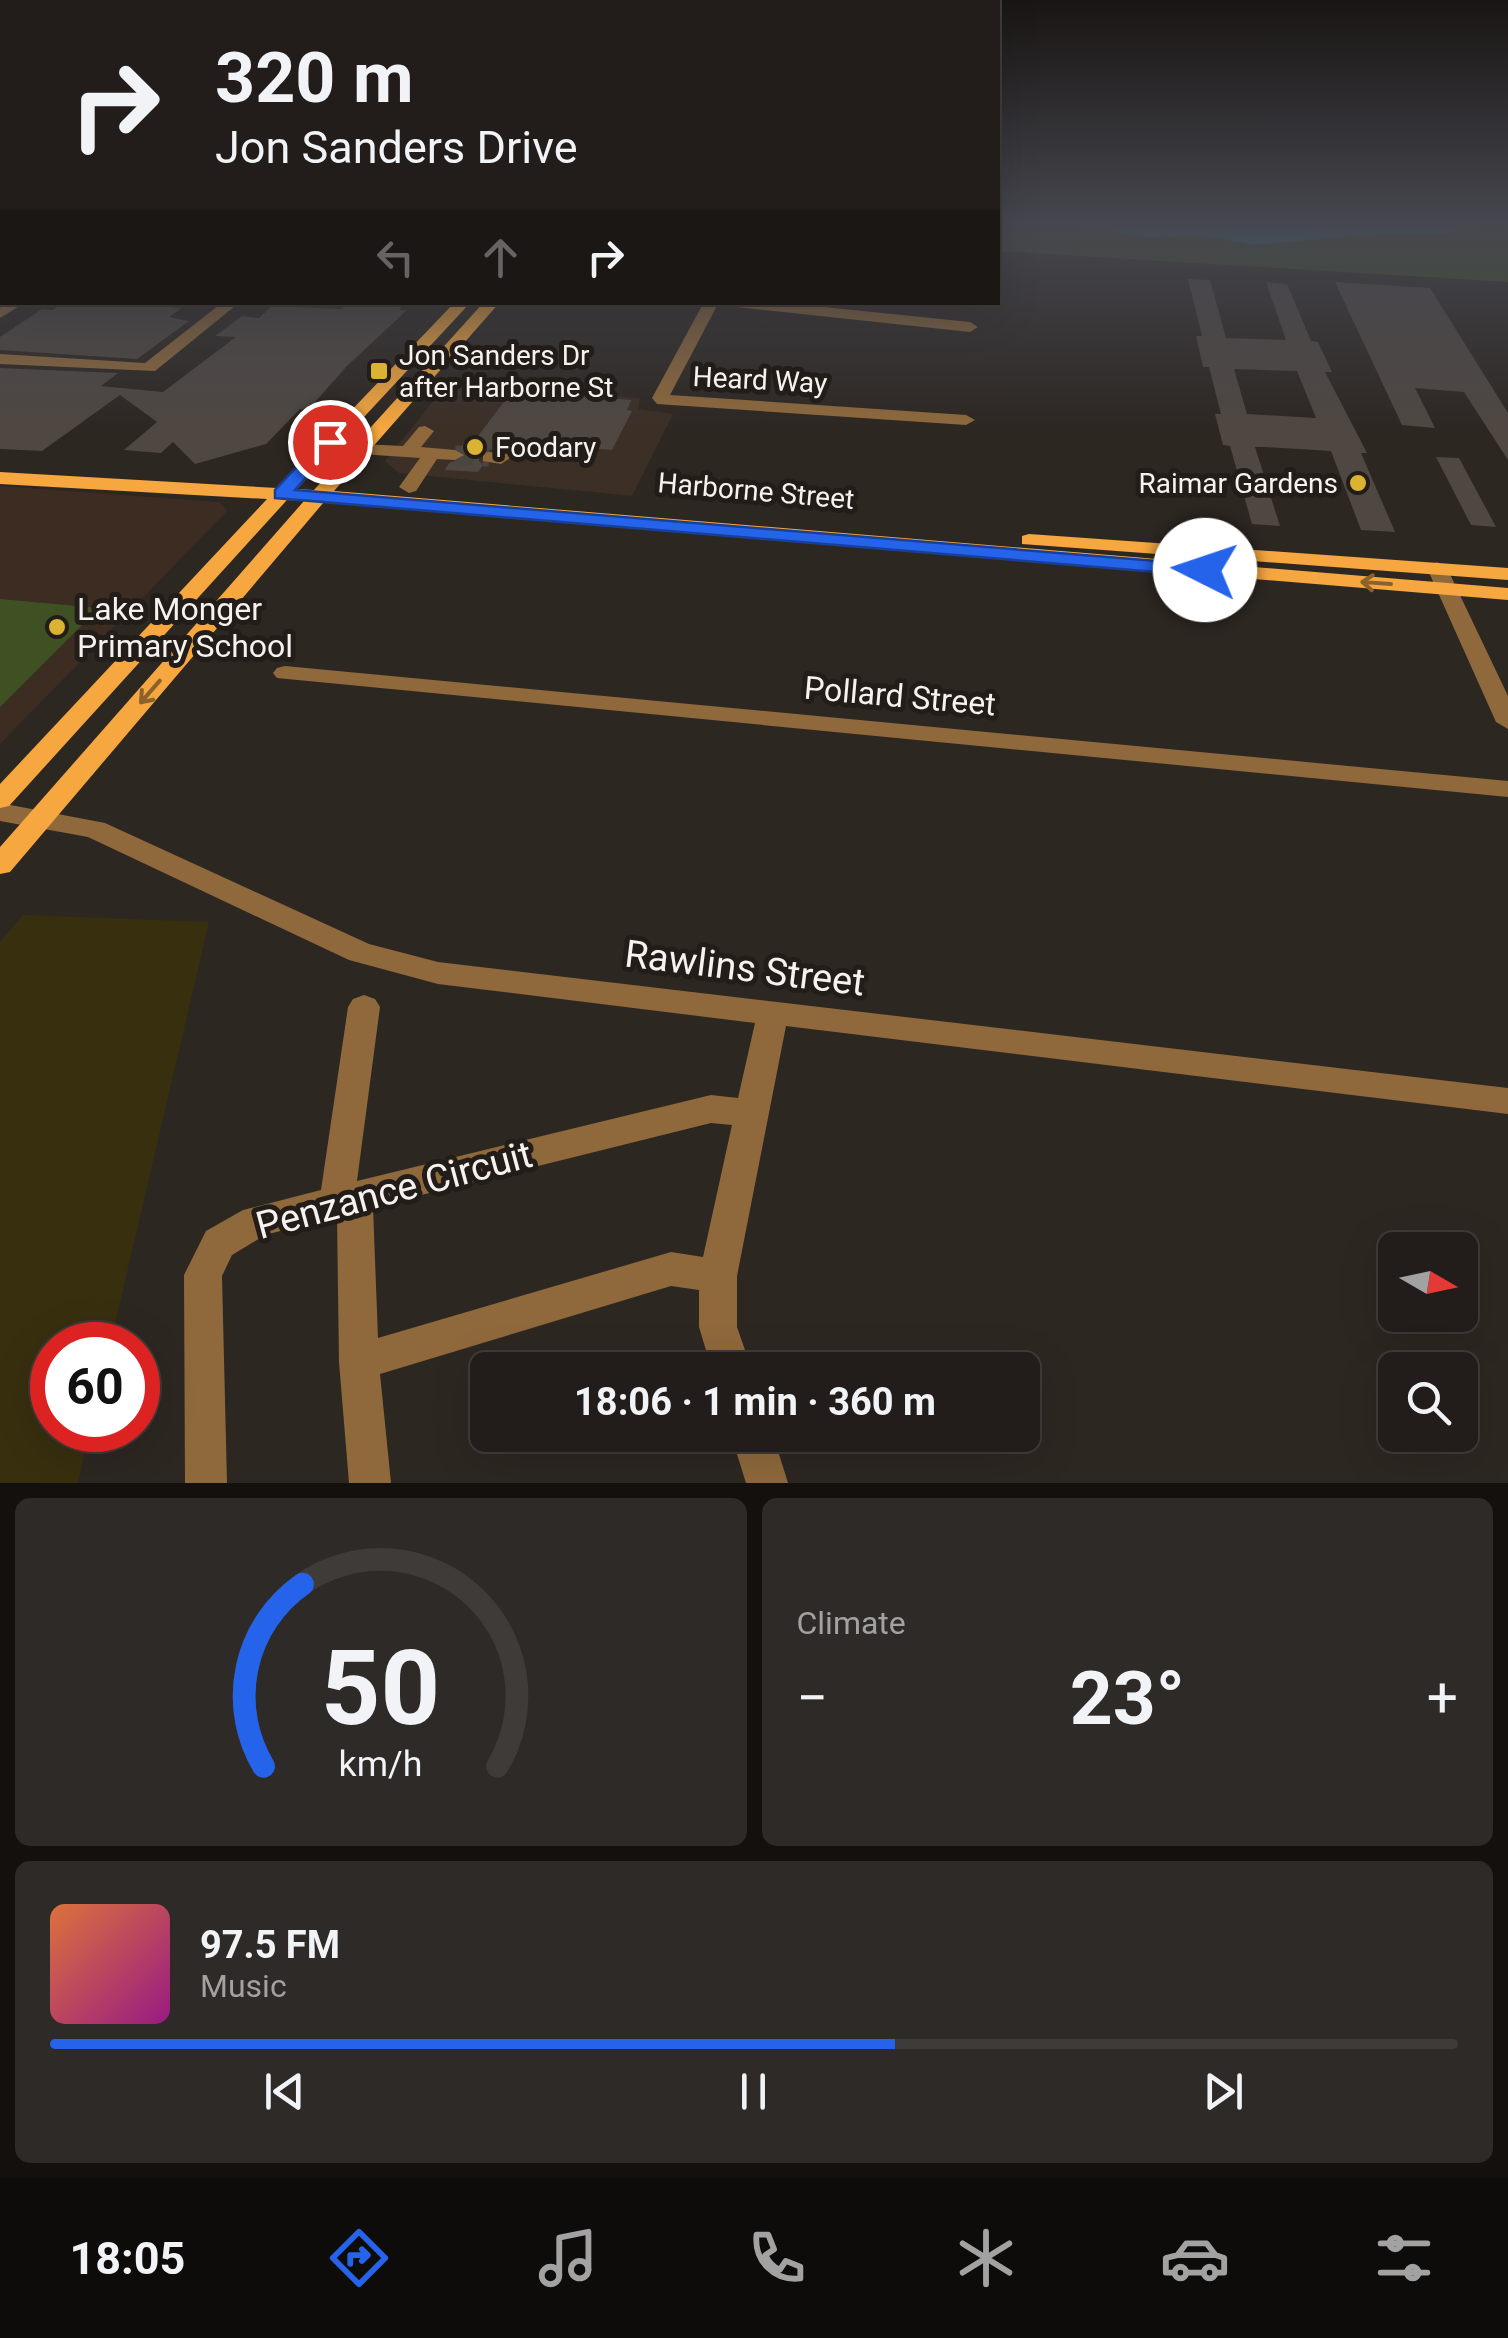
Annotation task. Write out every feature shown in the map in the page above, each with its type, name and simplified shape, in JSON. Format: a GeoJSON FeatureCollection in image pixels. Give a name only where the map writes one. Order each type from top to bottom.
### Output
{"type":"FeatureCollection","features":[{"type":"Feature","properties":{"kind":"main road"},"geometry":{"type":"LineString","coordinates":[[0,865],[489,305]]}},
{"type":"Feature","properties":{"kind":"main road"},"geometry":{"type":"LineString","coordinates":[[0,800],[452,311]]}},
{"type":"Feature","properties":{"kind":"main road","name":"Harborne Street"},"geometry":{"type":"LineString","coordinates":[[0,469],[986,537],[1203,561],[1442,578],[1508,574]]}},
{"type":"Feature","properties":{"kind":"main road","name":"Harborne Street"},"geometry":{"type":"LineString","coordinates":[[0,478],[224,492],[288,487]]}},
{"type":"Feature","properties":{"kind":"main road"},"geometry":{"type":"LineString","coordinates":[[222,558],[226,536],[246,507],[224,492]]}},
{"type":"Feature","properties":{"kind":"main road"},"geometry":{"type":"LineString","coordinates":[[288,534],[337,511],[406,494]]}},
{"type":"Feature","properties":{"kind":"main road","name":"Harborne Street"},"geometry":{"type":"LineString","coordinates":[[1442,578],[1508,594]]}},
{"type":"Feature","properties":{"kind":"street"},"geometry":{"type":"LineString","coordinates":[[0,358],[148,368],[228,305]]}},
{"type":"Feature","properties":{"kind":"street","name":"Heard Way"},"geometry":{"type":"LineString","coordinates":[[710,305],[660,398],[663,400],[966,420]]}},
{"type":"Feature","properties":{"kind":"street"},"geometry":{"type":"LineString","coordinates":[[755,305],[970,327]]}},
{"type":"Feature","properties":{"kind":"street"},"geometry":{"type":"LineString","coordinates":[[886,319],[893,305]]}},
{"type":"Feature","properties":{"kind":"street"},"geometry":{"type":"LineString","coordinates":[[408,452],[425,431]]}},
{"type":"Feature","properties":{"kind":"street"},"geometry":{"type":"LineString","coordinates":[[360,449],[455,455]]}},
{"type":"Feature","properties":{"kind":"street"},"geometry":{"type":"LineString","coordinates":[[406,494],[432,454]]}},
{"type":"Feature","properties":{"kind":"street"},"geometry":{"type":"LineString","coordinates":[[1442,578],[1508,722]]}},
{"type":"Feature","properties":{"kind":"street","name":"Pollard Street"},"geometry":{"type":"LineString","coordinates":[[285,674],[1508,789]]}},
{"type":"Feature","properties":{"kind":"street","name":"Rawlins Street"},"geometry":{"type":"LineString","coordinates":[[0,812],[95,828],[360,952],[401,966],[1508,1100]]}},
{"type":"Feature","properties":{"kind":"street"},"geometry":{"type":"LineString","coordinates":[[364,1007],[346,1198],[370,1483]]}},
{"type":"Feature","properties":{"kind":"street"},"geometry":{"type":"LineString","coordinates":[[726,1352],[718,1327],[718,1276],[773,1011]]}},
{"type":"Feature","properties":{"kind":"street","name":"Penzance Circuit"},"geometry":{"type":"LineString","coordinates":[[206,1483],[204,1275],[219,1243],[256,1222],[346,1198],[711,1109],[750,1113]]}},
{"type":"Feature","properties":{"kind":"street"},"geometry":{"type":"LineString","coordinates":[[359,1362],[670,1269],[718,1276]]}},
{"type":"Feature","properties":{"kind":"street"},"geometry":{"type":"LineString","coordinates":[[757,1452],[767,1483]]}},
{"type":"Feature","properties":{"kind":"shaded area"},"geometry":{"type":"Polygon","coordinates":[[[447,384],[640,398],[638,409],[673,414],[632,496],[399,473],[385,461],[447,384]]]}},
{"type":"Feature","properties":{"kind":"shaded area","name":"Lake Monger Primary School"},"geometry":{"type":"Polygon","coordinates":[[[0,486],[220,502],[227,511],[0,744],[0,486]]]}},
{"type":"Feature","properties":{"kind":"green space"},"geometry":{"type":"Polygon","coordinates":[[[0,599],[99,608],[0,707],[0,599]]]}},
{"type":"Feature","properties":{"kind":"sand"},"geometry":{"type":"Polygon","coordinates":[[[23,915],[209,922],[115,1322],[30,1322],[30,1452],[85,1452],[78,1483],[0,1483],[0,942],[23,915]]]}},
{"type":"Feature","properties":{"kind":"building"},"geometry":{"type":"Polygon","coordinates":[[[1191,290],[1213,290],[1226,338],[1286,340],[1269,290],[1290,290],[1311,341],[1318,342],[1332,372],[1325,372],[1367,453],[1361,453],[1395,532],[1361,530],[1331,451],[1264,447],[1255,447],[1280,526],[1252,524],[1230,446],[1223,445],[1215,414],[1221,414],[1196,336],[1202,336],[1191,290]],[[1234,369],[1247,414],[1316,418],[1297,371],[1234,369]]]}},
{"type":"Feature","properties":{"kind":"building"},"geometry":{"type":"Polygon","coordinates":[[[1339,290],[1431,290],[1508,413],[1508,460],[1464,392],[1415,388],[1435,428],[1402,425],[1339,290]]]}},
{"type":"Feature","properties":{"kind":"building"},"geometry":{"type":"Polygon","coordinates":[[[59,305],[173,305],[170,307],[182,308],[169,317],[189,321],[137,359],[0,350],[0,337],[42,309],[53,310],[59,305]]]}},
{"type":"Feature","properties":{"kind":"building"},"geometry":{"type":"Polygon","coordinates":[[[346,305],[385,305],[403,306],[399,310],[407,310],[347,366],[308,410],[300,409],[266,444],[195,464],[173,442],[161,453],[124,450],[157,422],[120,395],[42,451],[0,449],[0,368],[118,373],[101,386],[163,392],[236,337],[215,336],[242,316],[259,318],[272,306],[341,309],[346,305]]]}},
{"type":"Feature","properties":{"kind":"building"},"geometry":{"type":"Polygon","coordinates":[[[512,391],[631,400],[627,410],[632,411],[612,450],[500,442],[495,449],[480,451],[479,461],[483,465],[478,472],[445,470],[449,463],[468,456],[460,448],[466,440],[475,440],[512,391]]]}},
{"type":"Feature","properties":{"kind":"building"},"geometry":{"type":"Polygon","coordinates":[[[1436,457],[1459,458],[1496,527],[1471,525],[1436,457]]]}},
{"type":"Feature","properties":{"kind":"tunnel"},"geometry":{"type":"LineString","coordinates":[[455,455],[489,457]]}},
{"type":"Feature","properties":{"kind":"place","name":"Jon Sanders Dr after Harborne St"},"geometry":{"type":"Point","coordinates":[379,371]}},
{"type":"Feature","properties":{"kind":"place","name":"Foodary"},"geometry":{"type":"Point","coordinates":[475,447]}},
{"type":"Feature","properties":{"kind":"place","name":"Raimar Gardens"},"geometry":{"type":"Point","coordinates":[1358,483]}},
{"type":"Feature","properties":{"kind":"place","name":"Lake Monger Primary School"},"geometry":{"type":"Point","coordinates":[57,627]}},
{"type":"Feature","properties":{"kind":"route"},"geometry":{"type":"LineString","coordinates":[[330,442],[282,494],[1205,570]]}}]}
